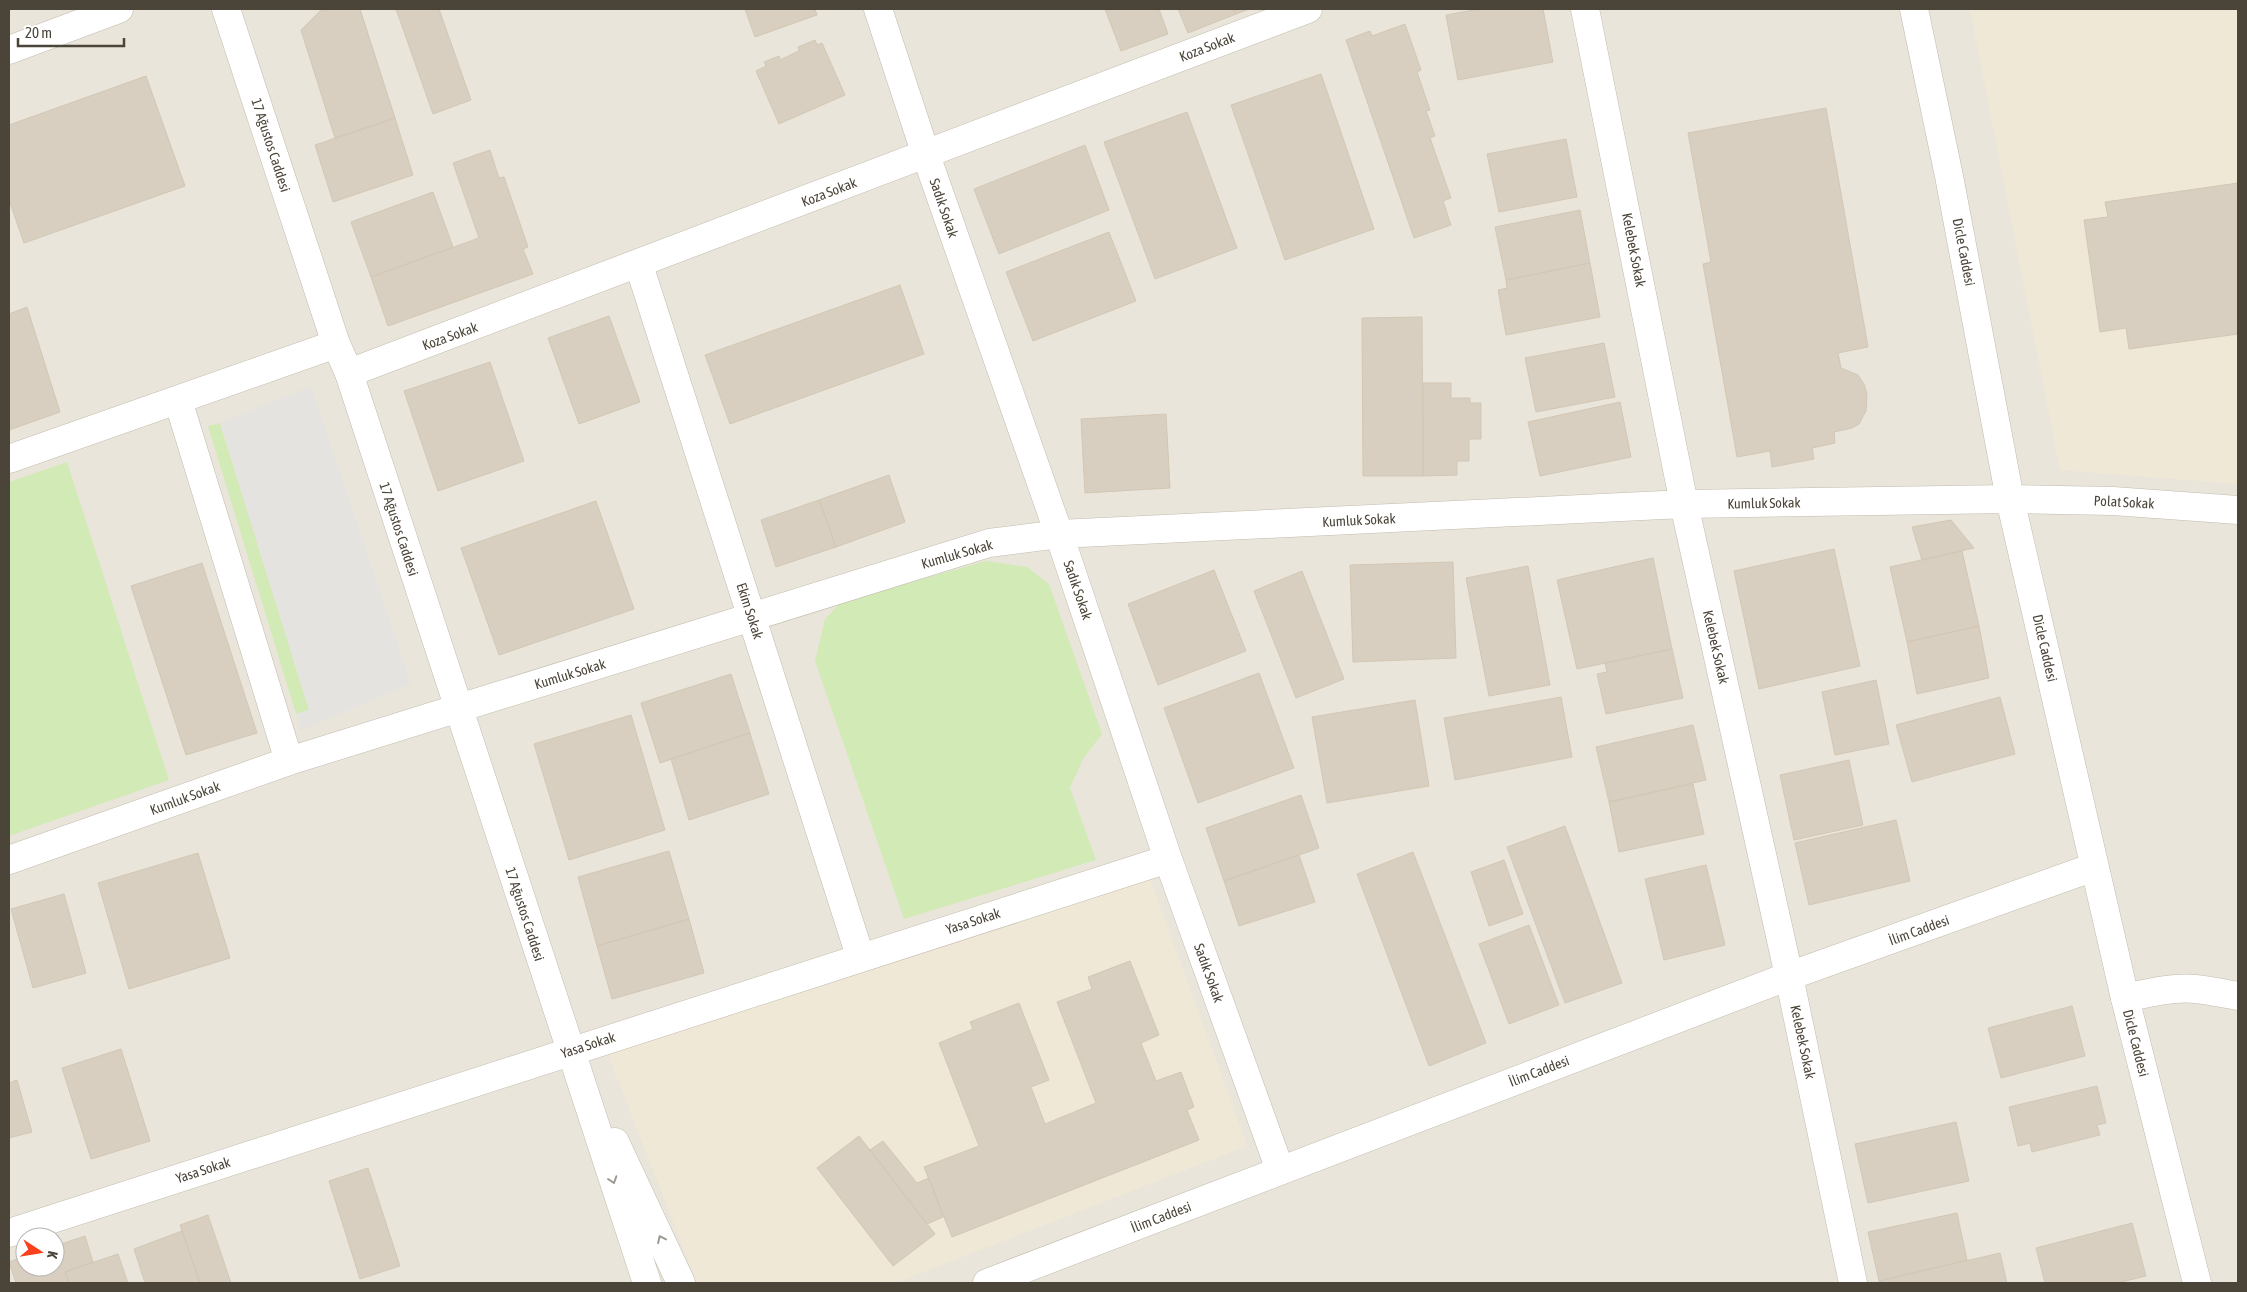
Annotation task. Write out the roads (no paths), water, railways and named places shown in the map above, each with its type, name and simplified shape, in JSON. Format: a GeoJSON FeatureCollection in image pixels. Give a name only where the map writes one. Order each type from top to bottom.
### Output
{"type":"FeatureCollection","features":[{"type":"Feature","properties":{"kind":"street"},"geometry":{"type":"LineString","coordinates":[[9,50],[119,9]]}},
{"type":"Feature","properties":{"kind":"street","name":"17 Ağustos Caddesi"},"geometry":{"type":"LineString","coordinates":[[226,9],[336,344],[349,373],[646,1283]]}},
{"type":"Feature","properties":{"kind":"street","name":"Sadık Sokak"},"geometry":{"type":"LineString","coordinates":[[878,9],[926,155],[1059,534],[1168,859],[1280,1170]]}},
{"type":"Feature","properties":{"kind":"street","name":"Koza Sokak"},"geometry":{"type":"LineString","coordinates":[[349,373],[639,265],[1033,112],[1308,9]]}},
{"type":"Feature","properties":{"kind":"street","name":"Kelebek Sokak"},"geometry":{"type":"LineString","coordinates":[[1585,9],[1684,504],[1789,976],[1853,1283]]}},
{"type":"Feature","properties":{"kind":"street","name":"Dicle Caddesi"},"geometry":{"type":"LineString","coordinates":[[1914,9],[1949,176],[2010,499],[2125,998],[2197,1283]]}},
{"type":"Feature","properties":{"kind":"street","name":"Ekim Sokak"},"geometry":{"type":"LineString","coordinates":[[639,265],[860,956]]}},
{"type":"Feature","properties":{"kind":"street"},"geometry":{"type":"LineString","coordinates":[[9,459],[336,344]]}},
{"type":"Feature","properties":{"kind":"street"},"geometry":{"type":"LineString","coordinates":[[178,400],[289,761]]}},
{"type":"Feature","properties":{"kind":"street","name":"Kumluk Sokak"},"geometry":{"type":"LineString","coordinates":[[9,860],[289,761],[989,543],[1059,534],[1684,504],[2010,499]]}},
{"type":"Feature","properties":{"kind":"street","name":"Polat Sokak"},"geometry":{"type":"LineString","coordinates":[[2010,499],[2113,501],[2238,510]]}},
{"type":"Feature","properties":{"kind":"street","name":"Yasa Sokak"},"geometry":{"type":"LineString","coordinates":[[9,1233],[860,956],[1168,859]]}},
{"type":"Feature","properties":{"kind":"street","name":"İlim Caddesi"},"geometry":{"type":"LineString","coordinates":[[987,1283],[1018,1278],[1280,1170],[1789,976],[2094,867]]}},
{"type":"Feature","properties":{"kind":"street"},"geometry":{"type":"LineString","coordinates":[[2125,998],[2161,990],[2178,989],[2195,989],[2238,996]]}},
{"type":"Feature","properties":{"kind":"street","name":"17 Ağustos Caddesi"},"geometry":{"type":"LineString","coordinates":[[570,1051],[682,1283]]}}]}
